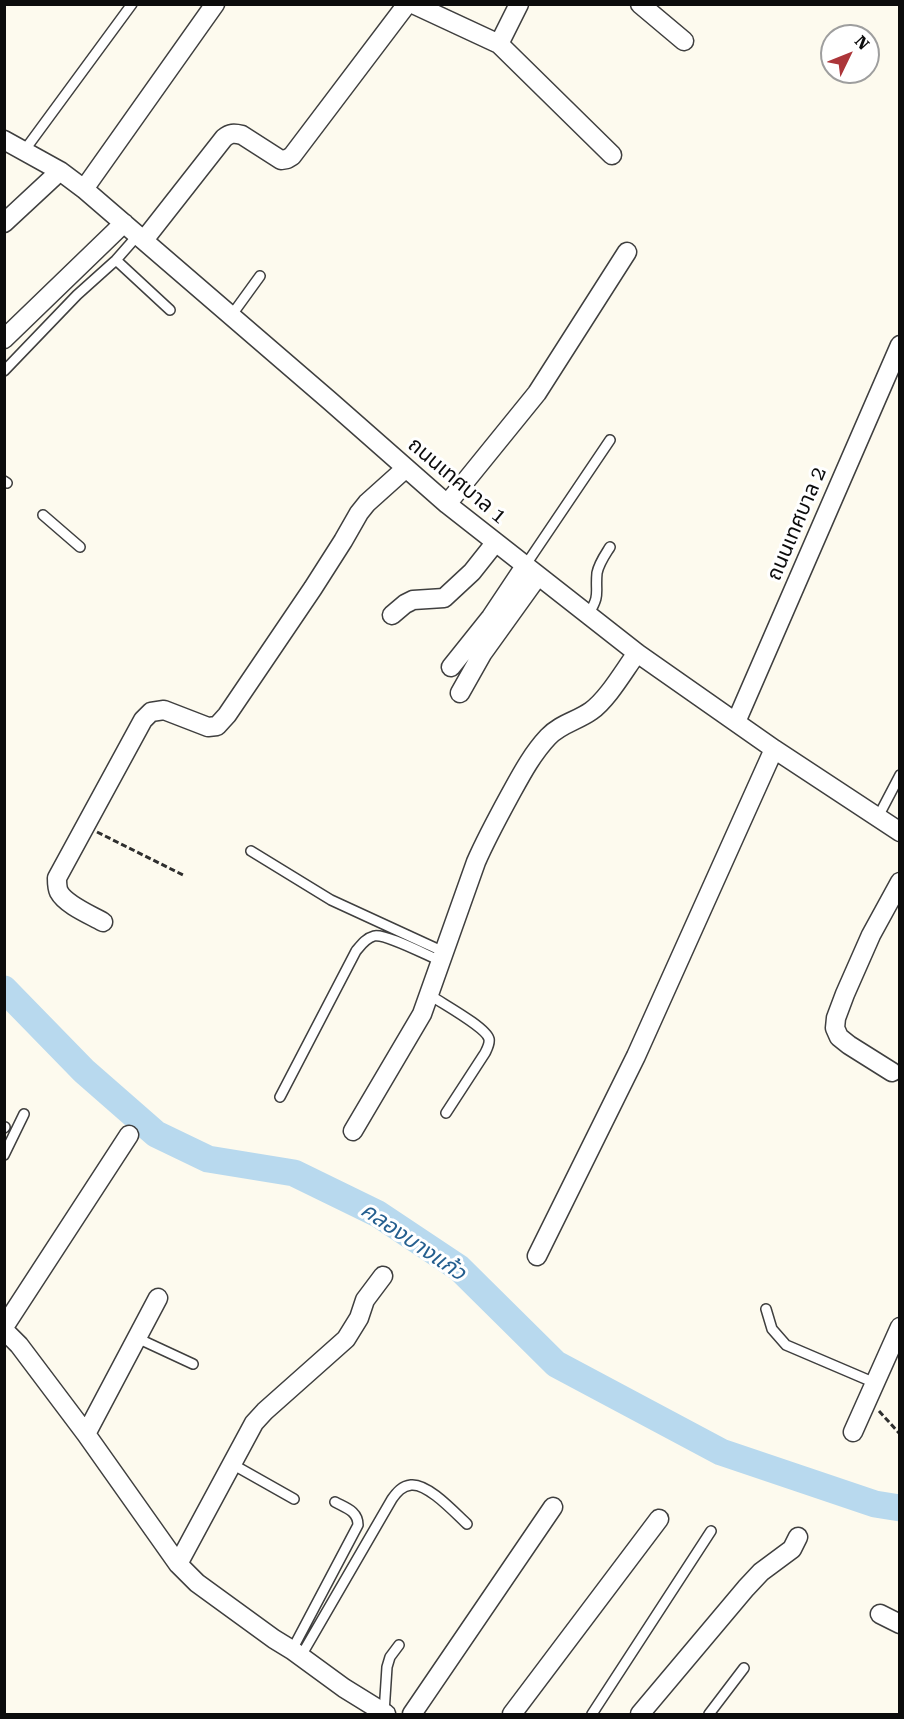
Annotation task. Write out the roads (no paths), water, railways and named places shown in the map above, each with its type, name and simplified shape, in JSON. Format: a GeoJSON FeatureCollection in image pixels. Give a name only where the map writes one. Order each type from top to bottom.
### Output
{"type":"FeatureCollection","features":[{"type":"Feature","properties":{"kind":"street"},"geometry":{"type":"LineString","coordinates":[[84,189],[215,4]]}},
{"type":"Feature","properties":{"kind":"street"},"geometry":{"type":"LineString","coordinates":[[141,237],[229,134],[242,135],[281,160],[292,156],[407,4]]}},
{"type":"Feature","properties":{"kind":"street"},"geometry":{"type":"LineString","coordinates":[[413,4],[499,44],[612,154]]}},
{"type":"Feature","properties":{"kind":"street"},"geometry":{"type":"LineString","coordinates":[[499,44],[519,4]]}},
{"type":"Feature","properties":{"kind":"street"},"geometry":{"type":"LineString","coordinates":[[640,4],[684,41]]}},
{"type":"Feature","properties":{"kind":"street","name":"ถนนเทศบาล 1"},"geometry":{"type":"LineString","coordinates":[[4,140],[60,171],[84,189],[447,504],[637,653],[774,749],[900,832]]}},
{"type":"Feature","properties":{"kind":"street"},"geometry":{"type":"LineString","coordinates":[[4,224],[60,171]]}},
{"type":"Feature","properties":{"kind":"street"},"geometry":{"type":"LineString","coordinates":[[4,339],[124,223]]}},
{"type":"Feature","properties":{"kind":"street"},"geometry":{"type":"LineString","coordinates":[[447,504],[537,393],[627,252]]}},
{"type":"Feature","properties":{"kind":"street","name":"ถนนเทศบาล 2"},"geometry":{"type":"LineString","coordinates":[[736,722],[900,345]]}},
{"type":"Feature","properties":{"kind":"street"},"geometry":{"type":"LineString","coordinates":[[103,922],[68,902],[60,893],[57,878],[143,720],[151,712],[164,710],[208,728],[217,726],[227,715],[313,588],[359,513],[406,468]]}},
{"type":"Feature","properties":{"kind":"street"},"geometry":{"type":"LineString","coordinates":[[393,615],[413,600],[444,598],[472,572],[495,543]]}},
{"type":"Feature","properties":{"kind":"street"},"geometry":{"type":"LineString","coordinates":[[451,667],[491,616],[531,571]]}},
{"type":"Feature","properties":{"kind":"street"},"geometry":{"type":"LineString","coordinates":[[459,693],[531,571]]}},
{"type":"Feature","properties":{"kind":"street"},"geometry":{"type":"LineString","coordinates":[[353,1131],[422,1014],[476,861],[527,764],[551,734],[563,725],[591,711],[601,702],[637,653]]}},
{"type":"Feature","properties":{"kind":"street"},"geometry":{"type":"LineString","coordinates":[[537,1256],[636,1056],[774,749]]}},
{"type":"Feature","properties":{"kind":"street"},"geometry":{"type":"LineString","coordinates":[[892,1072],[840,1037],[836,1028],[836,1018],[871,935],[900,882]]}},
{"type":"Feature","properties":{"kind":"street"},"geometry":{"type":"LineString","coordinates":[[129,1135],[4,1328],[86,1434],[178,1564],[197,1583],[274,1639],[385,1714]]}},
{"type":"Feature","properties":{"kind":"street"},"geometry":{"type":"LineString","coordinates":[[178,1564],[254,1424],[346,1339],[359,1318],[365,1300],[383,1276]]}},
{"type":"Feature","properties":{"kind":"street"},"geometry":{"type":"LineString","coordinates":[[86,1434],[158,1298]]}},
{"type":"Feature","properties":{"kind":"street"},"geometry":{"type":"LineString","coordinates":[[853,1432],[900,1327]]}},
{"type":"Feature","properties":{"kind":"street"},"geometry":{"type":"LineString","coordinates":[[412,1714],[553,1507]]}},
{"type":"Feature","properties":{"kind":"street"},"geometry":{"type":"LineString","coordinates":[[512,1714],[659,1519]]}},
{"type":"Feature","properties":{"kind":"street"},"geometry":{"type":"LineString","coordinates":[[640,1714],[746,1588],[761,1572],[792,1549],[798,1537]]}},
{"type":"Feature","properties":{"kind":"street"},"geometry":{"type":"LineString","coordinates":[[880,1614],[900,1624]]}},
{"type":"Feature","properties":{"kind":"lane"},"geometry":{"type":"LineString","coordinates":[[24,151],[132,4]]}},
{"type":"Feature","properties":{"kind":"lane"},"geometry":{"type":"LineString","coordinates":[[4,371],[77,295],[141,237]]}},
{"type":"Feature","properties":{"kind":"lane"},"geometry":{"type":"LineString","coordinates":[[116,260],[170,310]]}},
{"type":"Feature","properties":{"kind":"lane"},"geometry":{"type":"LineString","coordinates":[[231,316],[260,276]]}},
{"type":"Feature","properties":{"kind":"lane"},"geometry":{"type":"LineString","coordinates":[[531,571],[610,440]]}},
{"type":"Feature","properties":{"kind":"lane"},"geometry":{"type":"LineString","coordinates":[[43,515],[80,547]]}},
{"type":"Feature","properties":{"kind":"lane"},"geometry":{"type":"LineString","coordinates":[[588,615],[596,603],[597,573],[600,562],[610,547]]}},
{"type":"Feature","properties":{"kind":"lane"},"geometry":{"type":"LineString","coordinates":[[878,817],[900,775]]}},
{"type":"Feature","properties":{"kind":"lane"},"geometry":{"type":"LineString","coordinates":[[251,851],[331,900],[375,919],[442,957]]}},
{"type":"Feature","properties":{"kind":"lane"},"geometry":{"type":"LineString","coordinates":[[280,1097],[356,951],[366,939],[376,935],[442,957]]}},
{"type":"Feature","properties":{"kind":"lane"},"geometry":{"type":"LineString","coordinates":[[430,995],[482,1029],[489,1038],[485,1053],[446,1113]]}},
{"type":"Feature","properties":{"kind":"lane"},"geometry":{"type":"LineString","coordinates":[[4,1155],[24,1114]]}},
{"type":"Feature","properties":{"kind":"lane"},"geometry":{"type":"LineString","coordinates":[[766,1309],[772,1329],[786,1345],[871,1391]]}},
{"type":"Feature","properties":{"kind":"lane"},"geometry":{"type":"LineString","coordinates":[[137,1338],[193,1364]]}},
{"type":"Feature","properties":{"kind":"lane"},"geometry":{"type":"LineString","coordinates":[[232,1464],[294,1499]]}},
{"type":"Feature","properties":{"kind":"lane"},"geometry":{"type":"LineString","coordinates":[[297,1653],[400,1489],[412,1485],[422,1487],[435,1495],[467,1524]]}},
{"type":"Feature","properties":{"kind":"lane"},"geometry":{"type":"LineString","coordinates":[[297,1653],[358,1525],[358,1518],[354,1512],[335,1502]]}},
{"type":"Feature","properties":{"kind":"lane"},"geometry":{"type":"LineString","coordinates":[[592,1714],[711,1531]]}},
{"type":"Feature","properties":{"kind":"lane"},"geometry":{"type":"LineString","coordinates":[[385,1714],[387,1667],[390,1657],[399,1645]]}},
{"type":"Feature","properties":{"kind":"lane"},"geometry":{"type":"LineString","coordinates":[[709,1714],[744,1668]]}},
{"type":"Feature","properties":{"kind":"waterway","name":"คลองบางแก้ว"},"geometry":{"type":"LineString","coordinates":[[4,989],[84,1071],[156,1134],[208,1159],[294,1173],[378,1214],[459,1268],[556,1364],[721,1452],[875,1504],[900,1508]]}}]}
